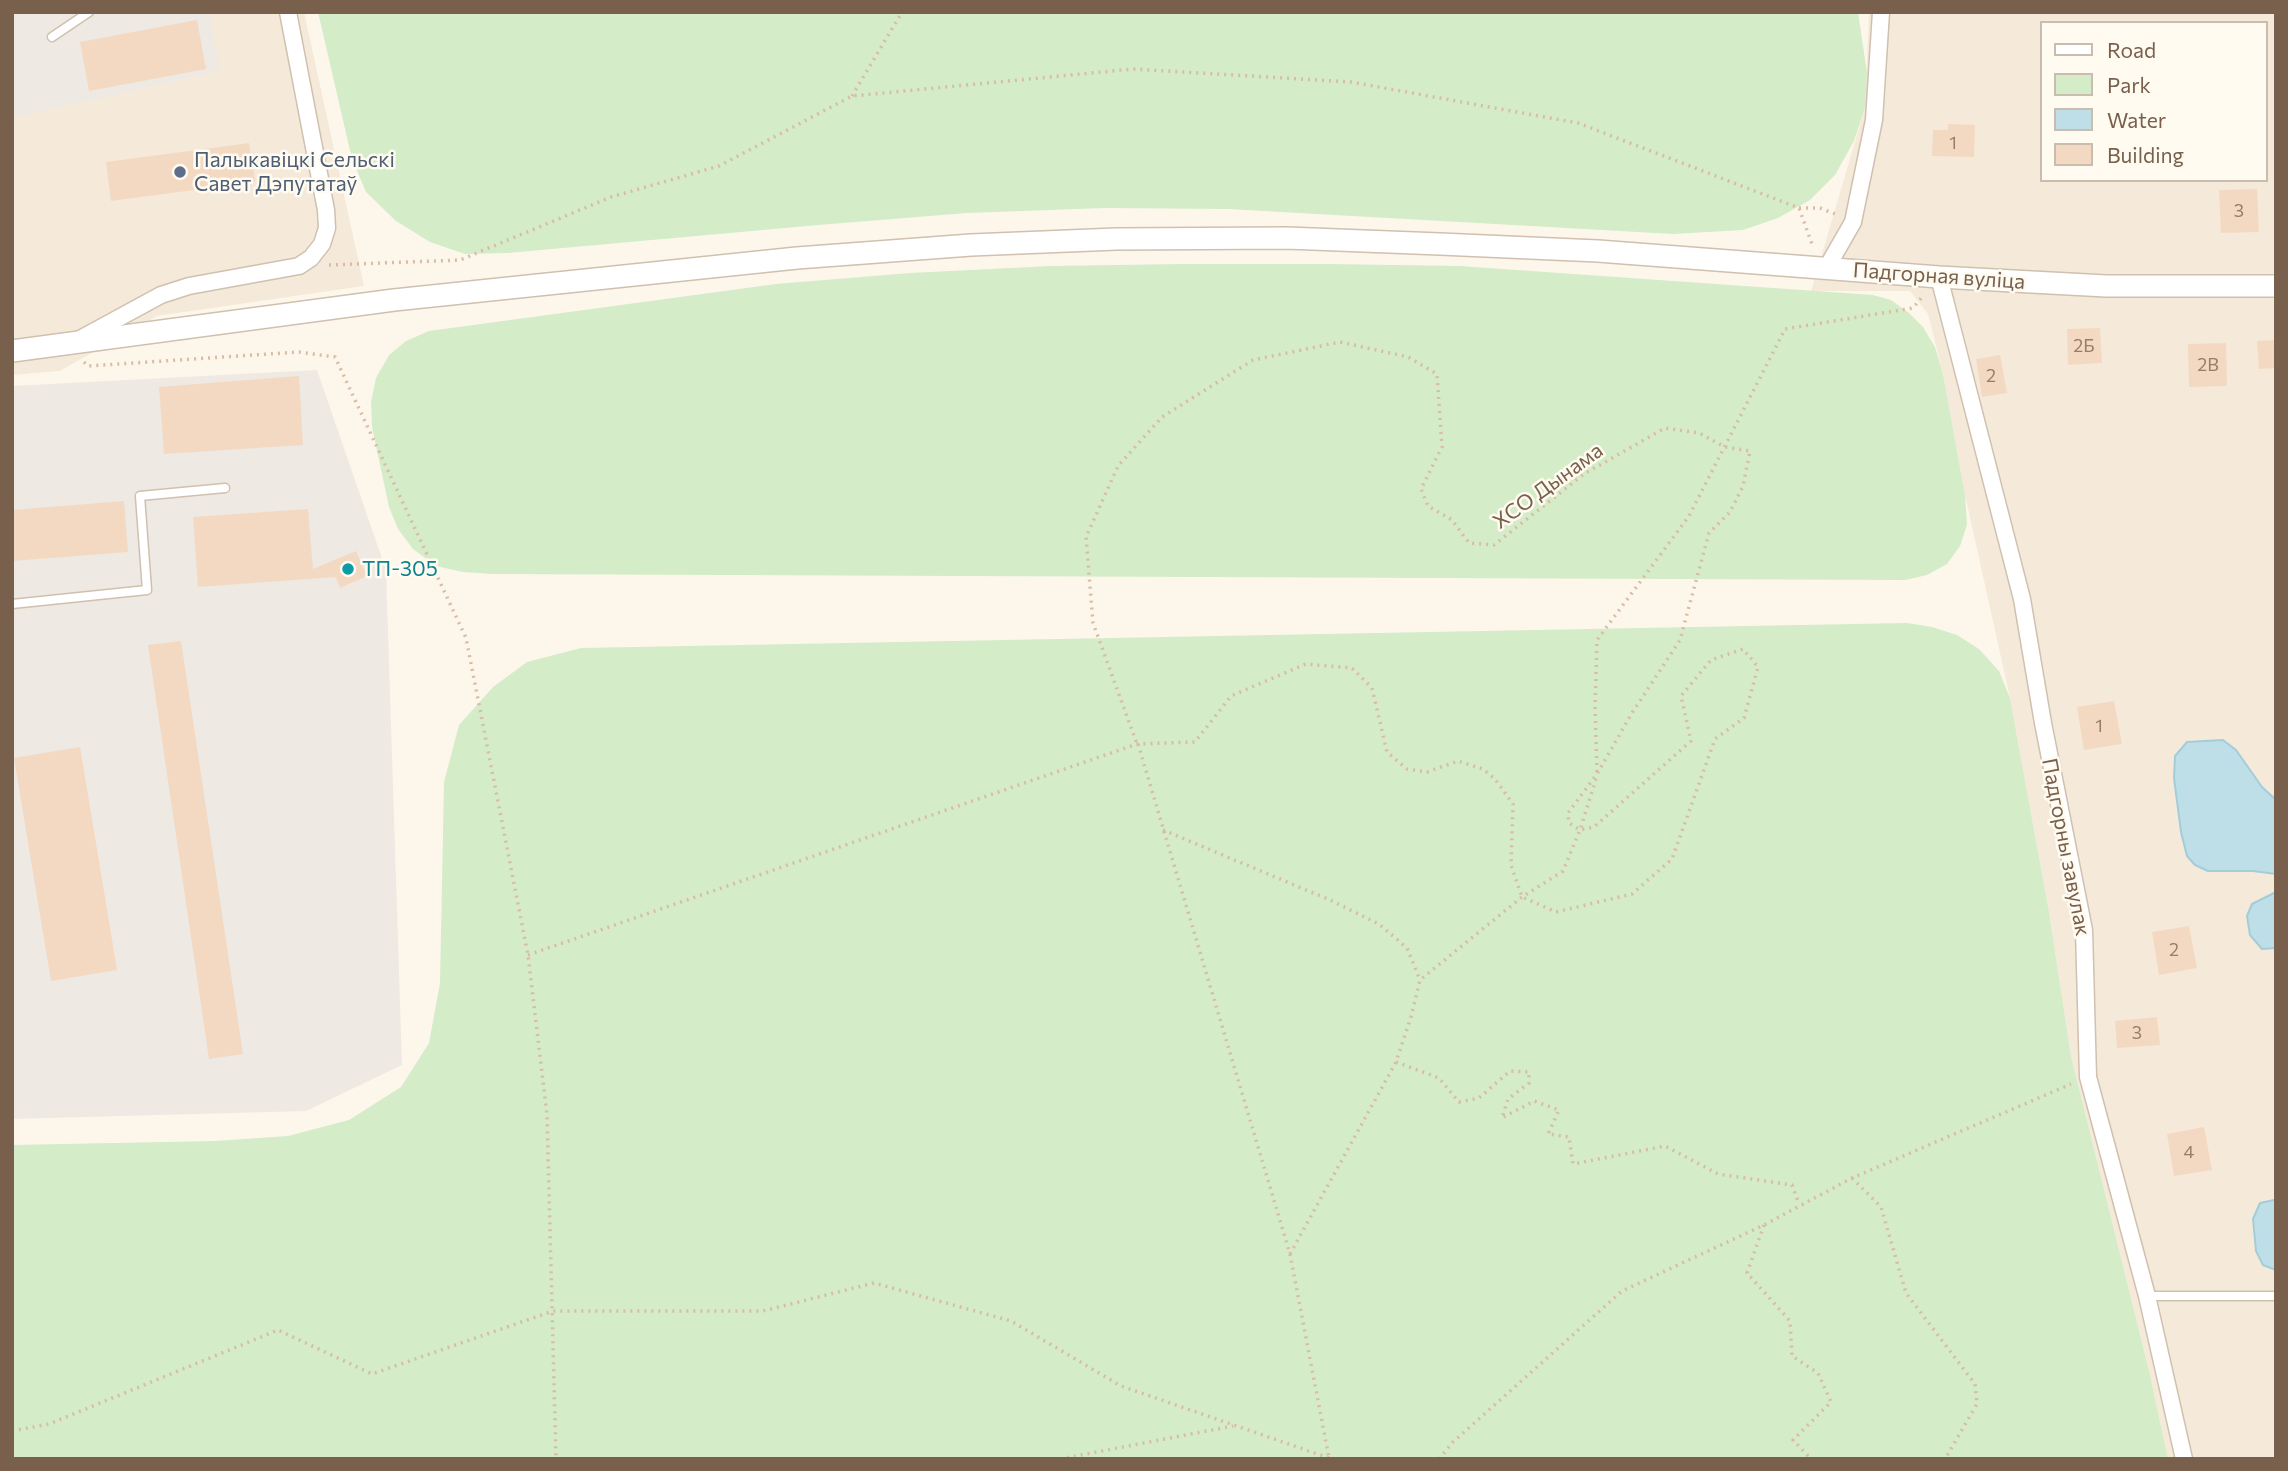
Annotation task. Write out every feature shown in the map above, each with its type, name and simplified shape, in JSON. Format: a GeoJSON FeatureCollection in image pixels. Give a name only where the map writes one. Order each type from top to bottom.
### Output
{"type":"FeatureCollection","features":[{"type":"Feature","properties":{"kind":"street"},"geometry":{"type":"LineString","coordinates":[[67,345],[160,295],[189,286],[299,266],[311,258],[322,244],[327,228],[326,209],[288,12]]}},
{"type":"Feature","properties":{"kind":"street","name":"Падгорная вуліца"},"geometry":{"type":"LineString","coordinates":[[1881,12],[1874,120],[1853,222],[1826,269],[2106,286],[2276,286]]}},
{"type":"Feature","properties":{"kind":"street"},"geometry":{"type":"LineString","coordinates":[[12,351],[394,300],[797,258],[971,245],[1116,239],[1287,238],[1598,251],[1826,269]]}},
{"type":"Feature","properties":{"kind":"street","name":"Падгорны завулак"},"geometry":{"type":"LineString","coordinates":[[1939,277],[2022,599],[2043,723],[2084,930],[2088,1077],[2147,1297],[2184,1459]]}},
{"type":"Feature","properties":{"kind":"lane"},"geometry":{"type":"LineString","coordinates":[[52,37],[89,12]]}},
{"type":"Feature","properties":{"kind":"lane"},"geometry":{"type":"LineString","coordinates":[[12,604],[147,590],[140,496],[225,488]]}},
{"type":"Feature","properties":{"kind":"lane"},"geometry":{"type":"LineString","coordinates":[[2147,1297],[2276,1297]]}},
{"type":"Feature","properties":{"kind":"path"},"geometry":{"type":"LineString","coordinates":[[852,96],[902,12]]}},
{"type":"Feature","properties":{"kind":"path"},"geometry":{"type":"LineString","coordinates":[[299,266],[460,260],[611,197],[719,166],[852,96],[1133,69],[1351,82],[1578,123],[1799,208],[1820,208],[1853,222]]}},
{"type":"Feature","properties":{"kind":"path"},"geometry":{"type":"LineString","coordinates":[[1799,208],[1810,242],[1826,269]]}},
{"type":"Feature","properties":{"kind":"path"},"geometry":{"type":"LineString","coordinates":[[1420,980],[1522,897],[1563,872],[1580,830],[1597,774],[1597,640],[1689,516],[1785,329],[1913,308],[1939,277]]}},
{"type":"Feature","properties":{"kind":"path","name":"XCO Дынама"},"geometry":{"type":"LineString","coordinates":[[1138,744],[1093,624],[1086,537],[1118,466],[1162,417],[1253,360],[1340,342],[1408,357],[1437,374],[1442,447],[1421,489],[1428,506],[1452,520],[1469,543],[1494,545],[1584,474],[1665,428],[1699,433],[1725,447],[1750,451],[1743,486],[1730,512],[1709,533],[1680,640],[1632,713],[1597,774]]}},
{"type":"Feature","properties":{"kind":"path"},"geometry":{"type":"LineString","coordinates":[[67,345],[88,366],[299,352],[335,357],[466,638],[528,955],[547,1115],[556,1459]]}},
{"type":"Feature","properties":{"kind":"path"},"geometry":{"type":"LineString","coordinates":[[528,955],[1138,744],[1195,742],[1231,696],[1306,664],[1352,668],[1373,688],[1387,752],[1407,769],[1427,772],[1458,761],[1483,769],[1513,804],[1511,865],[1522,897],[1556,912],[1632,894],[1672,859],[1716,739],[1744,718],[1758,667],[1743,649],[1711,660],[1681,696],[1691,741],[1594,827],[1580,830],[1569,823],[1568,813],[1597,774]]}},
{"type":"Feature","properties":{"kind":"path"},"geometry":{"type":"LineString","coordinates":[[12,1431],[49,1424],[278,1331],[372,1374],[552,1311],[763,1311],[874,1283],[1011,1321],[1121,1386],[1330,1458],[1290,1254],[1138,744]]}},
{"type":"Feature","properties":{"kind":"path"},"geometry":{"type":"LineString","coordinates":[[1163,830],[1330,900],[1380,924],[1407,948],[1420,980],[1411,1017],[1395,1062],[1290,1254]]}},
{"type":"Feature","properties":{"kind":"path"},"geometry":{"type":"LineString","coordinates":[[1395,1062],[1438,1078],[1459,1102],[1479,1098],[1510,1071],[1529,1072],[1529,1083],[1508,1099],[1502,1118],[1534,1101],[1559,1110],[1548,1134],[1569,1137],[1573,1164],[1665,1146],[1718,1174],[1792,1185],[1800,1205]]}},
{"type":"Feature","properties":{"kind":"path"},"geometry":{"type":"LineString","coordinates":[[1439,1459],[1453,1442],[1622,1292],[1764,1225],[1852,1178],[2088,1077]]}},
{"type":"Feature","properties":{"kind":"path"},"geometry":{"type":"LineString","coordinates":[[1852,1178],[1881,1207],[1906,1293],[1975,1384],[1977,1404],[1945,1459]]}},
{"type":"Feature","properties":{"kind":"path"},"geometry":{"type":"LineString","coordinates":[[1764,1225],[1747,1273],[1790,1321],[1792,1356],[1818,1373],[1831,1402],[1793,1440],[1811,1459]]}},
{"type":"Feature","properties":{"kind":"path"},"geometry":{"type":"LineString","coordinates":[[1060,1459],[1235,1426]]}},
{"type":"Feature","properties":{"kind":"shaded area"},"geometry":{"type":"Polygon","coordinates":[[[12,12],[304,12],[364,286],[157,316],[60,371],[12,375],[12,12]]]}},
{"type":"Feature","properties":{"kind":"shaded area"},"geometry":{"type":"Polygon","coordinates":[[[12,12],[209,12],[220,71],[12,118],[12,12]]]}},
{"type":"Feature","properties":{"kind":"shaded area"},"geometry":{"type":"Polygon","coordinates":[[[1869,12],[2276,12],[2276,1459],[2168,1459],[2150,1375],[2071,1056],[2049,912],[2010,698],[1965,495],[1943,374],[1928,314],[1910,291],[1811,291],[1865,108],[1869,12]]]}},
{"type":"Feature","properties":{"kind":"shaded area"},"geometry":{"type":"Polygon","coordinates":[[[317,370],[386,570],[402,1065],[306,1111],[12,1119],[12,386],[317,370]]]}},
{"type":"Feature","properties":{"kind":"green space"},"geometry":{"type":"Polygon","coordinates":[[[318,12],[1858,12],[1867,73],[1865,108],[1854,141],[1835,175],[1810,200],[1778,218],[1743,230],[1673,234],[1228,209],[1105,208],[967,213],[508,253],[465,254],[430,242],[396,221],[366,192],[352,159],[318,12]]]}},
{"type":"Feature","properties":{"kind":"green space"},"geometry":{"type":"Polygon","coordinates":[[[1050,266],[1460,266],[1873,295],[1891,300],[1923,327],[1935,347],[1943,374],[1965,495],[1967,525],[1960,546],[1947,564],[1927,575],[1905,580],[493,574],[463,572],[436,566],[413,549],[398,529],[389,507],[372,427],[371,402],[376,378],[389,355],[406,341],[429,331],[776,284],[910,273],[1050,266]]]}},
{"type":"Feature","properties":{"kind":"green space"},"geometry":{"type":"Polygon","coordinates":[[[1907,623],[1957,635],[1979,649],[1999,671],[2010,698],[2049,912],[2071,1056],[2150,1375],[2168,1459],[12,1459],[12,1145],[215,1141],[288,1136],[349,1120],[401,1087],[429,1043],[440,983],[444,782],[459,725],[493,687],[527,662],[581,648],[1907,623]]]}},
{"type":"Feature","properties":{"kind":"water"},"geometry":{"type":"Polygon","coordinates":[[[2223,740],[2236,750],[2262,787],[2276,800],[2276,874],[2208,871],[2195,865],[2187,856],[2174,778],[2175,756],[2187,742],[2223,740]]]}},
{"type":"Feature","properties":{"kind":"water"},"geometry":{"type":"Polygon","coordinates":[[[2276,892],[2276,948],[2262,949],[2250,935],[2247,916],[2252,904],[2276,892]]]}},
{"type":"Feature","properties":{"kind":"water"},"geometry":{"type":"Polygon","coordinates":[[[2276,1200],[2276,1270],[2263,1265],[2256,1251],[2253,1219],[2260,1203],[2276,1200]]]}},
{"type":"Feature","properties":{"kind":"building"},"geometry":{"type":"Polygon","coordinates":[[[197,20],[206,69],[89,91],[80,42],[197,20]]]}},
{"type":"Feature","properties":{"kind":"building"},"geometry":{"type":"Polygon","coordinates":[[[1948,124],[1975,125],[1974,157],[1932,156],[1933,130],[1948,130],[1948,124]]]}},
{"type":"Feature","properties":{"kind":"building","name":"Палыкавіцкі Сельскі Савет Дэпутатаў"},"geometry":{"type":"Polygon","coordinates":[[[249,143],[255,182],[111,201],[106,162],[249,143]]]}},
{"type":"Feature","properties":{"kind":"building"},"geometry":{"type":"Polygon","coordinates":[[[2257,189],[2259,232],[2221,233],[2219,190],[2257,189]]]}},
{"type":"Feature","properties":{"kind":"building"},"geometry":{"type":"Polygon","coordinates":[[[2100,328],[2102,363],[2068,365],[2067,329],[2100,328]]]}},
{"type":"Feature","properties":{"kind":"building"},"geometry":{"type":"Polygon","coordinates":[[[2276,340],[2276,368],[2259,369],[2257,341],[2276,340]]]}},
{"type":"Feature","properties":{"kind":"building"},"geometry":{"type":"Polygon","coordinates":[[[2226,343],[2227,386],[2189,387],[2188,344],[2226,343]]]}},
{"type":"Feature","properties":{"kind":"building"},"geometry":{"type":"Polygon","coordinates":[[[2000,355],[2007,393],[1982,397],[1976,359],[2000,355]]]}},
{"type":"Feature","properties":{"kind":"building"},"geometry":{"type":"Polygon","coordinates":[[[299,376],[303,445],[164,454],[159,387],[299,376]]]}},
{"type":"Feature","properties":{"kind":"building"},"geometry":{"type":"Polygon","coordinates":[[[124,501],[128,552],[12,561],[12,510],[124,501]]]}},
{"type":"Feature","properties":{"kind":"building"},"geometry":{"type":"Polygon","coordinates":[[[308,509],[313,569],[356,551],[367,576],[340,588],[336,577],[198,587],[193,517],[308,509]]]}},
{"type":"Feature","properties":{"kind":"building"},"geometry":{"type":"Polygon","coordinates":[[[181,641],[243,1054],[209,1059],[148,645],[181,641]]]}},
{"type":"Feature","properties":{"kind":"building"},"geometry":{"type":"Polygon","coordinates":[[[2114,701],[2122,744],[2084,750],[2077,707],[2114,701]]]}},
{"type":"Feature","properties":{"kind":"building"},"geometry":{"type":"Polygon","coordinates":[[[80,747],[117,970],[51,981],[14,758],[80,747]]]}},
{"type":"Feature","properties":{"kind":"building"},"geometry":{"type":"Polygon","coordinates":[[[2189,926],[2197,968],[2159,975],[2152,932],[2189,926]]]}},
{"type":"Feature","properties":{"kind":"building"},"geometry":{"type":"Polygon","coordinates":[[[2157,1017],[2160,1045],[2117,1048],[2115,1021],[2157,1017]]]}},
{"type":"Feature","properties":{"kind":"building"},"geometry":{"type":"Polygon","coordinates":[[[2204,1127],[2212,1170],[2174,1176],[2167,1134],[2204,1127]]]}},
{"type":"Feature","properties":{"kind":"place","name":"Палыкавіцкі Сельскі Савет Дэпутатаў"},"geometry":{"type":"Point","coordinates":[180,172]}},
{"type":"Feature","properties":{"kind":"place","name":"ТП-305"},"geometry":{"type":"Point","coordinates":[348,569]}}]}
